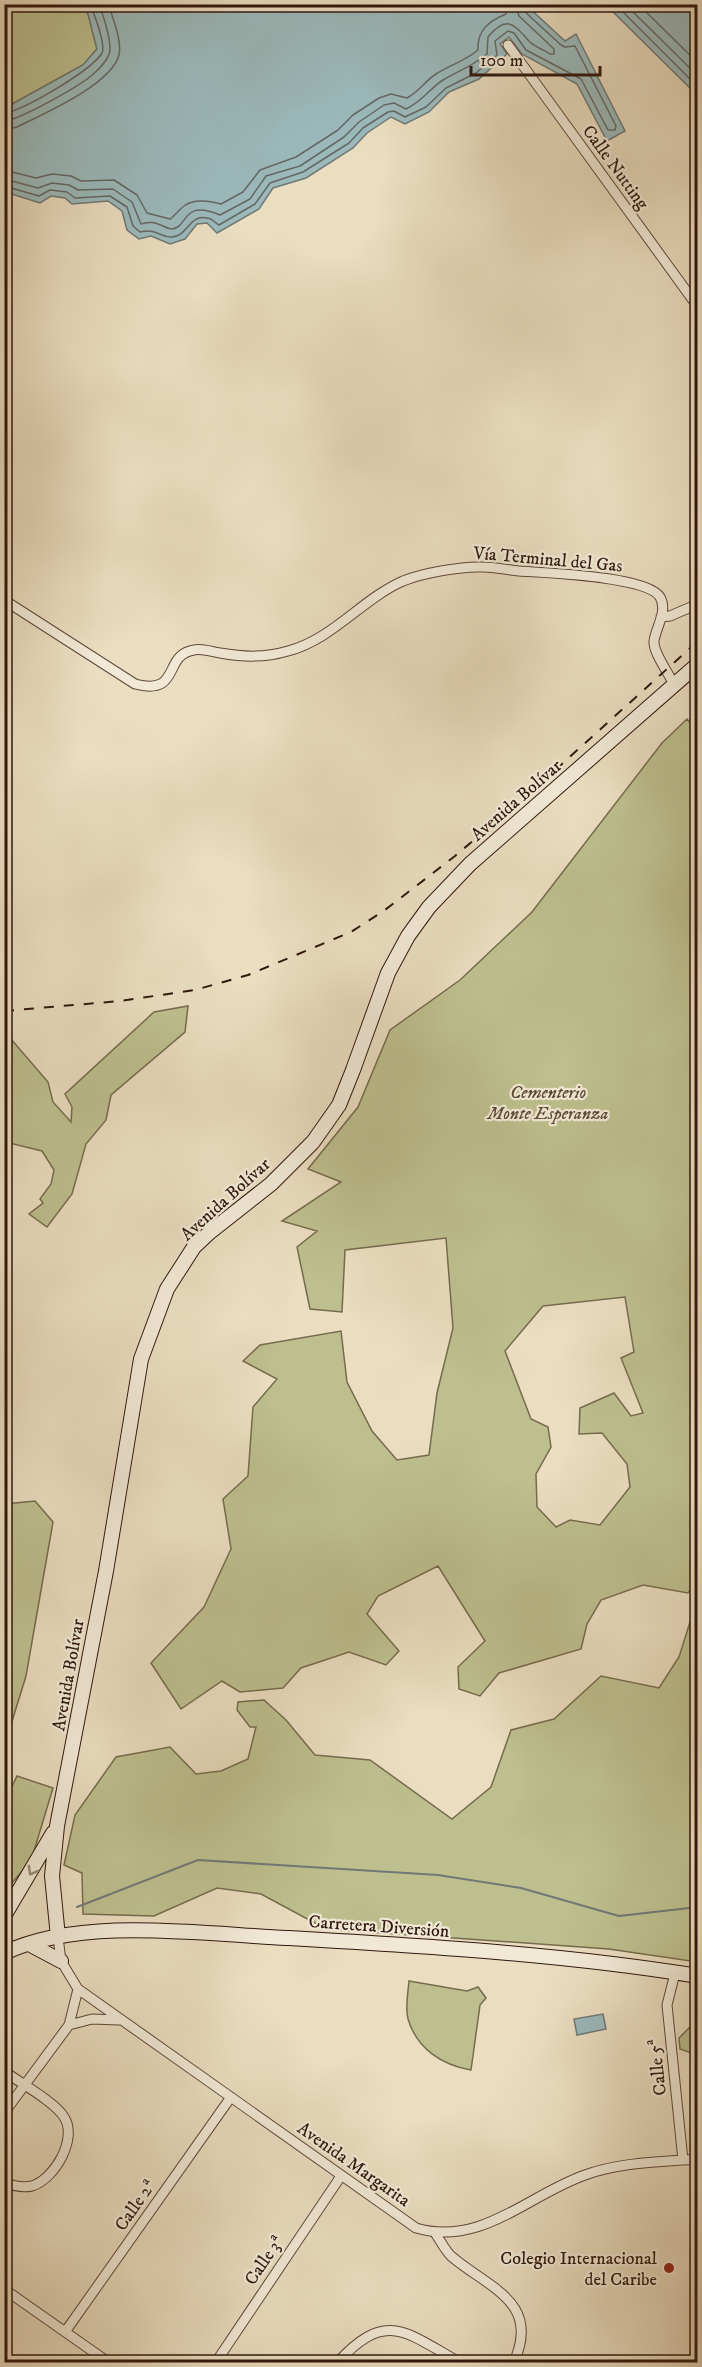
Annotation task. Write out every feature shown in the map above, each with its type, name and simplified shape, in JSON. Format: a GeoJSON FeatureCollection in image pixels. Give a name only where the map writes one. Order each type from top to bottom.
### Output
{"type":"FeatureCollection","features":[{"type":"Feature","properties":{"kind":"main road","name":"Avenida Bolívar"},"geometry":{"type":"LineString","coordinates":[[58,1937],[52,1876],[57,1826],[106,1572],[141,1359],[167,1289],[195,1247],[210,1232],[271,1184],[313,1142],[339,1105],[388,973],[408,936],[429,907],[470,864],[698,664]]}},
{"type":"Feature","properties":{"kind":"main road"},"geometry":{"type":"LineString","coordinates":[[4,1916],[57,1826]]}},
{"type":"Feature","properties":{"kind":"main road","name":"Carretera Diversión"},"geometry":{"type":"LineString","coordinates":[[7,1950],[58,1937],[101,1931],[148,1931],[421,1946],[546,1956],[698,1976]]}},
{"type":"Feature","properties":{"kind":"main road"},"geometry":{"type":"LineString","coordinates":[[29,1944],[61,1961]]}},
{"type":"Feature","properties":{"kind":"street","name":"Calle Nutting"},"geometry":{"type":"LineString","coordinates":[[508,45],[698,307]]}},
{"type":"Feature","properties":{"kind":"street","name":"Vía Terminal del Gas"},"geometry":{"type":"LineString","coordinates":[[4,600],[135,684],[150,688],[164,682],[177,660],[186,652],[196,649],[246,657],[268,656],[290,651],[330,631],[402,581],[420,576],[483,567],[598,577],[639,584],[651,589],[660,597],[662,607],[654,640],[655,650],[674,685]]}},
{"type":"Feature","properties":{"kind":"street"},"geometry":{"type":"LineString","coordinates":[[661,617],[670,616],[698,604]]}},
{"type":"Feature","properties":{"kind":"street","name":"Avenida Margarita"},"geometry":{"type":"LineString","coordinates":[[58,1937],[61,1961],[78,1989],[416,2228],[435,2233],[459,2232],[521,2208],[587,2174],[617,2167],[698,2158]]}},
{"type":"Feature","properties":{"kind":"street","name":"Calle 5ª"},"geometry":{"type":"LineString","coordinates":[[675,1972],[667,2005],[683,2160]]}},
{"type":"Feature","properties":{"kind":"street"},"geometry":{"type":"LineString","coordinates":[[4,2113],[69,2025],[78,1989]]}},
{"type":"Feature","properties":{"kind":"street"},"geometry":{"type":"LineString","coordinates":[[69,2025],[92,2019],[119,2020]]}},
{"type":"Feature","properties":{"kind":"street"},"geometry":{"type":"LineString","coordinates":[[4,2071],[63,2115],[68,2124],[68,2143],[51,2171],[40,2182],[23,2187],[4,2182]]}},
{"type":"Feature","properties":{"kind":"street","name":"Calle 2ª"},"geometry":{"type":"LineString","coordinates":[[65,2332],[231,2097]]}},
{"type":"Feature","properties":{"kind":"street","name":"Calle 3ª"},"geometry":{"type":"LineString","coordinates":[[216,2362],[341,2176]]}},
{"type":"Feature","properties":{"kind":"street"},"geometry":{"type":"LineString","coordinates":[[435,2233],[450,2255],[500,2290],[511,2301],[522,2329],[521,2344],[514,2362]]}},
{"type":"Feature","properties":{"kind":"street"},"geometry":{"type":"LineString","coordinates":[[4,2289],[108,2362]]}},
{"type":"Feature","properties":{"kind":"street"},"geometry":{"type":"LineString","coordinates":[[338,2362],[362,2339],[374,2333],[395,2331],[406,2332],[459,2362]]}},
{"type":"Feature","properties":{"kind":"green space"},"geometry":{"type":"Polygon","coordinates":[[[5,5],[82,5],[88,14],[97,49],[83,65],[5,108],[5,5]]]}},
{"type":"Feature","properties":{"kind":"green space","name":"Cementerio Monte Esperanza"},"geometry":{"type":"Polygon","coordinates":[[[687,719],[698,732],[697,1581],[688,1593],[643,1585],[601,1600],[587,1624],[581,1649],[499,1673],[480,1696],[459,1689],[458,1667],[485,1641],[438,1566],[378,1596],[367,1614],[399,1651],[386,1665],[349,1652],[301,1668],[283,1688],[240,1692],[222,1681],[181,1709],[151,1663],[204,1607],[231,1549],[223,1499],[248,1476],[253,1407],[277,1379],[243,1361],[260,1345],[341,1331],[347,1382],[372,1431],[397,1460],[429,1455],[437,1393],[453,1328],[446,1238],[345,1250],[342,1312],[310,1309],[297,1247],[317,1231],[282,1221],[341,1182],[308,1169],[358,1107],[390,1030],[460,980],[532,912],[662,743],[687,719]],[[625,1297],[543,1306],[505,1351],[531,1419],[548,1427],[551,1447],[536,1474],[537,1507],[556,1527],[570,1520],[600,1525],[630,1487],[627,1464],[602,1433],[579,1434],[580,1408],[614,1393],[631,1416],[643,1413],[621,1358],[634,1352],[625,1297]]]}},
{"type":"Feature","properties":{"kind":"green space"},"geometry":{"type":"Polygon","coordinates":[[[188,1006],[185,1032],[111,1095],[106,1120],[86,1144],[72,1194],[47,1227],[29,1214],[43,1203],[40,1199],[51,1184],[54,1170],[42,1151],[5,1142],[5,1032],[48,1082],[53,1102],[71,1122],[72,1107],[65,1094],[154,1012],[188,1006]]]}},
{"type":"Feature","properties":{"kind":"green space"},"geometry":{"type":"Polygon","coordinates":[[[35,1501],[53,1522],[26,1676],[5,1744],[5,1504],[35,1501]]]}},
{"type":"Feature","properties":{"kind":"green space"},"geometry":{"type":"Polygon","coordinates":[[[697,1600],[697,1962],[609,1949],[326,1929],[261,1894],[217,1888],[154,1916],[83,1914],[82,1873],[64,1865],[75,1815],[116,1757],[170,1747],[196,1774],[221,1771],[248,1759],[256,1727],[250,1727],[237,1710],[238,1702],[264,1700],[286,1720],[315,1755],[370,1760],[452,1819],[491,1787],[511,1730],[554,1719],[601,1676],[659,1688],[679,1657],[697,1600]]]}},
{"type":"Feature","properties":{"kind":"green space"},"geometry":{"type":"Polygon","coordinates":[[[17,1776],[53,1788],[31,1861],[5,1891],[5,1801],[17,1776]]]}},
{"type":"Feature","properties":{"kind":"green space"},"geometry":{"type":"Polygon","coordinates":[[[409,1981],[467,1991],[478,1987],[486,1998],[480,2005],[471,2070],[441,2060],[424,2047],[418,2039],[412,2030],[407,2014],[409,1981]]]}},
{"type":"Feature","properties":{"kind":"green space"},"geometry":{"type":"Polygon","coordinates":[[[697,2020],[697,2055],[680,2049],[679,2038],[697,2020]]]}},
{"type":"Feature","properties":{"kind":"water"},"geometry":{"type":"Polygon","coordinates":[[[82,5],[526,5],[565,41],[576,34],[625,131],[607,141],[577,84],[522,54],[509,37],[500,44],[507,54],[479,79],[449,92],[429,112],[405,124],[391,117],[367,133],[353,148],[306,178],[273,188],[259,209],[217,233],[207,223],[197,224],[185,239],[170,244],[151,236],[139,239],[127,230],[122,211],[108,201],[72,204],[65,198],[51,196],[40,203],[5,192],[5,108],[83,65],[97,49],[88,14],[82,5]]]}},
{"type":"Feature","properties":{"kind":"water"},"geometry":{"type":"Polygon","coordinates":[[[606,5],[697,5],[697,95],[606,5]]]}},
{"type":"Feature","properties":{"kind":"water"},"geometry":{"type":"Polygon","coordinates":[[[603,2014],[606,2029],[577,2035],[574,2019],[603,2014]]]}},
{"type":"Feature","properties":{"kind":"waterway"},"geometry":{"type":"LineString","coordinates":[[77,1907],[198,1860],[438,1875],[521,1888],[619,1916],[698,1907]]}},
{"type":"Feature","properties":{"kind":"railway"},"geometry":{"type":"LineString","coordinates":[[4,1011],[120,1001],[195,990],[248,975],[351,932],[385,910],[455,856],[542,782],[698,641]]}},
{"type":"Feature","properties":{"kind":"place","name":"Colegio Internacional del Caribe"},"geometry":{"type":"Point","coordinates":[669,2268]}}]}
